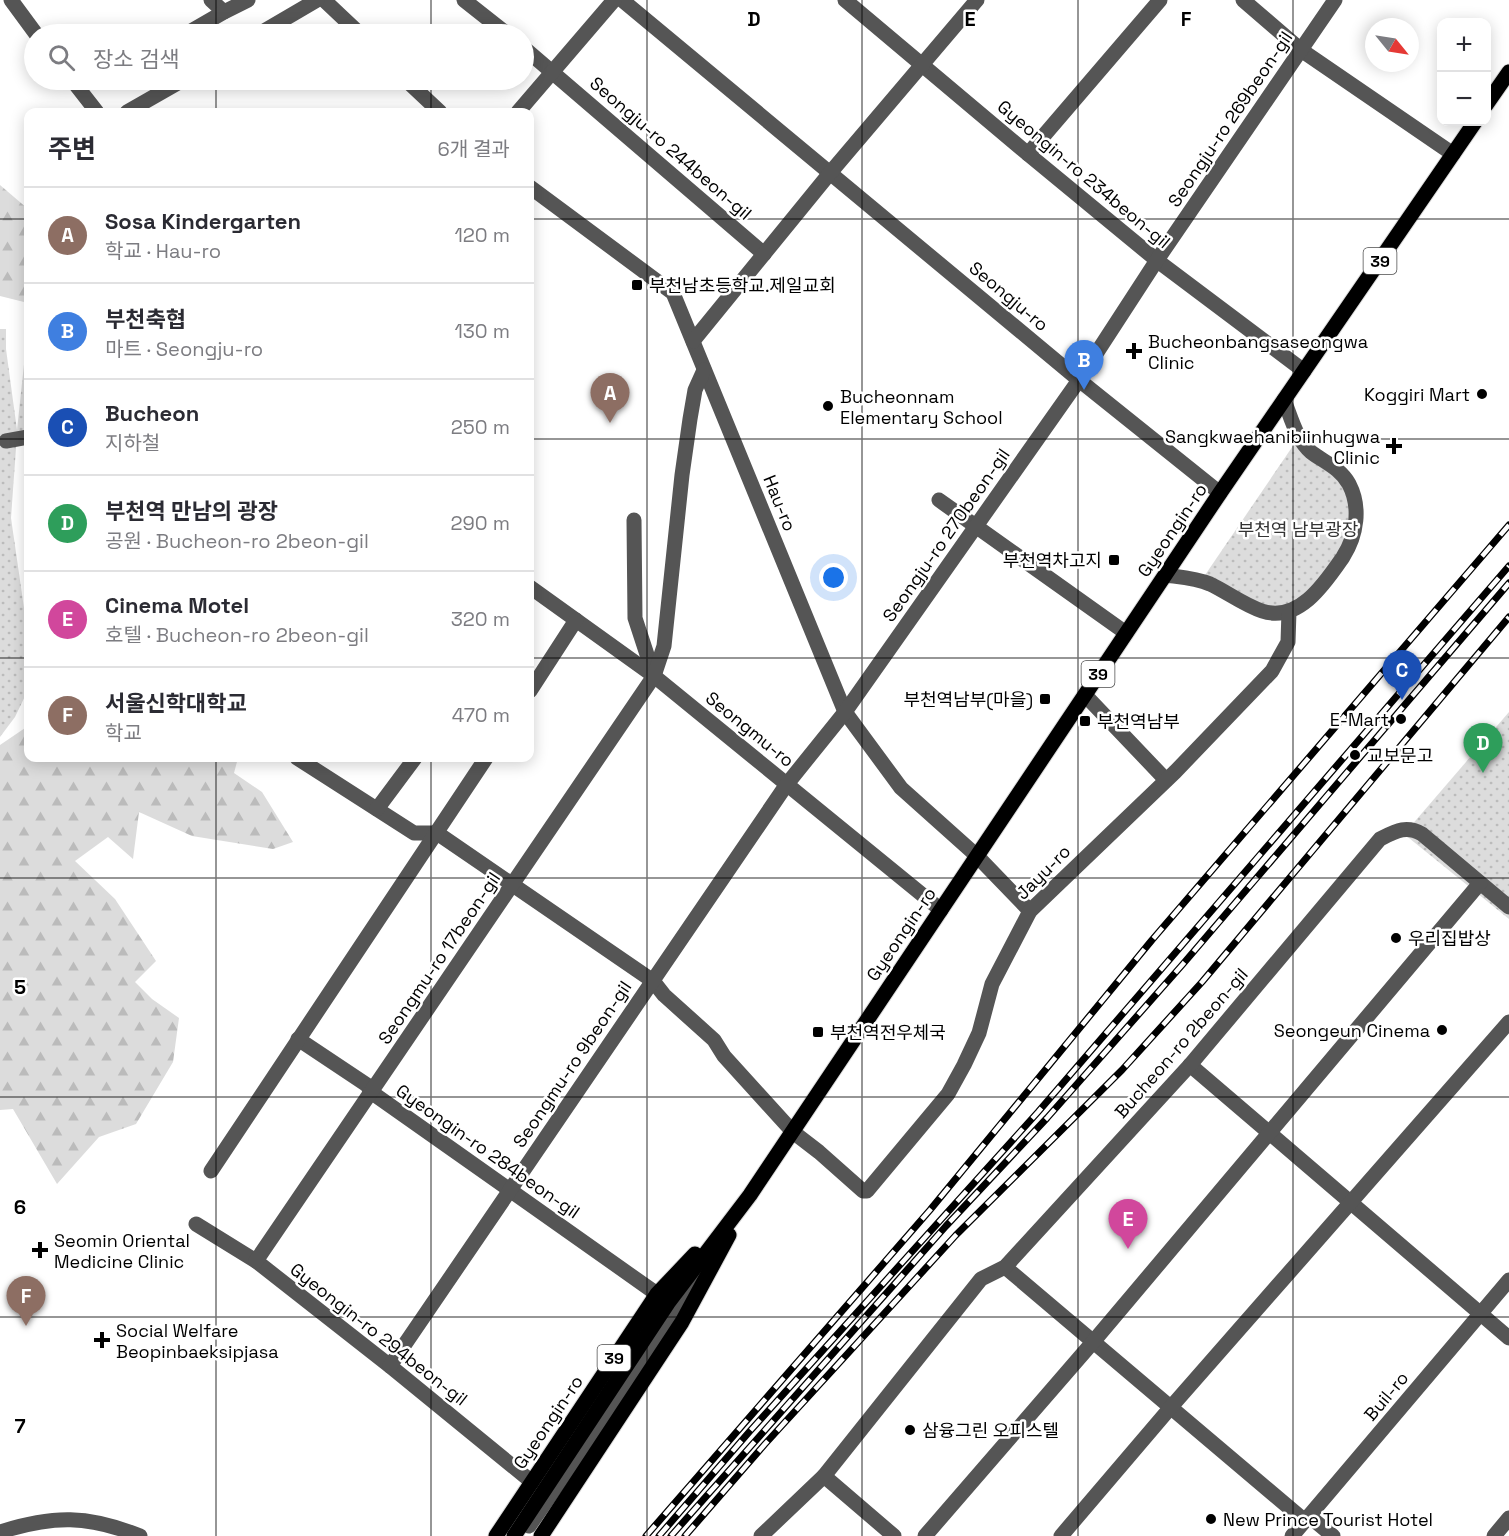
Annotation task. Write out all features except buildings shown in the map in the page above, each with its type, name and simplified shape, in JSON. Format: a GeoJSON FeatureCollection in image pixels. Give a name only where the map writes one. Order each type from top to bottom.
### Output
{"type":"FeatureCollection","features":[{"type":"Feature","properties":{"kind":"main road"},"geometry":{"type":"LineString","coordinates":[[1491,98],[1509,72]]}},
{"type":"Feature","properties":{"kind":"main road","name":"Gyeongin-ro"},"geometry":{"type":"LineString","coordinates":[[514,1536],[668,1303],[750,1195],[793,1132],[1220,493],[1472,126]]}},
{"type":"Feature","properties":{"kind":"main road","name":"Gyeongin-ro"},"geometry":{"type":"LineString","coordinates":[[496,1536],[657,1294],[750,1195]]}},
{"type":"Feature","properties":{"kind":"main road","name":"Gyeongin-ro"},"geometry":{"type":"LineString","coordinates":[[541,1536],[682,1322],[750,1195]]}},
{"type":"Feature","properties":{"kind":"street"},"geometry":{"type":"LineString","coordinates":[[11,0],[29,24]]}},
{"type":"Feature","properties":{"kind":"street"},"geometry":{"type":"LineString","coordinates":[[211,0],[224,12]]}},
{"type":"Feature","properties":{"kind":"street"},"geometry":{"type":"LineString","coordinates":[[203,24],[248,0]]}},
{"type":"Feature","properties":{"kind":"street"},"geometry":{"type":"LineString","coordinates":[[276,24],[317,0]]}},
{"type":"Feature","properties":{"kind":"street"},"geometry":{"type":"LineString","coordinates":[[324,0],[349,24]]}},
{"type":"Feature","properties":{"kind":"street"},"geometry":{"type":"LineString","coordinates":[[464,0],[494,24]]}},
{"type":"Feature","properties":{"kind":"street"},"geometry":{"type":"LineString","coordinates":[[522,108],[614,0]]}},
{"type":"Feature","properties":{"kind":"street","name":"Seongju-ro"},"geometry":{"type":"LineString","coordinates":[[622,0],[1079,380],[1220,493]]}},
{"type":"Feature","properties":{"kind":"street","name":"Gyeongin-ro 234beon-gil"},"geometry":{"type":"LineString","coordinates":[[845,0],[1157,260],[1304,371]]}},
{"type":"Feature","properties":{"kind":"street"},"geometry":{"type":"LineString","coordinates":[[693,341],[830,173],[977,0]]}},
{"type":"Feature","properties":{"kind":"street"},"geometry":{"type":"LineString","coordinates":[[1028,154],[1160,0]]}},
{"type":"Feature","properties":{"kind":"street"},"geometry":{"type":"LineString","coordinates":[[1243,0],[1301,50],[1453,154]]}},
{"type":"Feature","properties":{"kind":"street","name":"Seongju-ro 269beon-gil"},"geometry":{"type":"LineString","coordinates":[[1079,380],[1157,260],[1335,0]]}},
{"type":"Feature","properties":{"kind":"street","name":"Seongju-ro 244beon-gil"},"geometry":{"type":"LineString","coordinates":[[534,56],[764,254]]}},
{"type":"Feature","properties":{"kind":"street"},"geometry":{"type":"LineString","coordinates":[[80,90],[95,108]]}},
{"type":"Feature","properties":{"kind":"street"},"geometry":{"type":"LineString","coordinates":[[134,108],[166,90]]}},
{"type":"Feature","properties":{"kind":"street"},"geometry":{"type":"LineString","coordinates":[[417,90],[436,108]]}},
{"type":"Feature","properties":{"kind":"street","name":"Hau-ro"},"geometry":{"type":"LineString","coordinates":[[534,193],[673,293],[845,712],[901,788],[976,856],[1030,911]]}},
{"type":"Feature","properties":{"kind":"street","name":"Seongmu-ro 17beon-gil"},"geometry":{"type":"LineString","coordinates":[[256,1261],[654,675],[664,646],[690,419],[695,390],[704,370]]}},
{"type":"Feature","properties":{"kind":"street","name":"Seongju-ro 270beon-gil"},"geometry":{"type":"LineString","coordinates":[[787,784],[845,712],[1079,380]]}},
{"type":"Feature","properties":{"kind":"street"},"geometry":{"type":"LineString","coordinates":[[1165,575],[1208,583],[1264,611],[1279,613],[1289,611],[1312,596],[1344,555],[1353,536],[1357,515],[1355,498],[1348,482],[1337,469],[1310,451],[1299,437],[1284,400]]}},
{"type":"Feature","properties":{"kind":"street"},"geometry":{"type":"LineString","coordinates":[[6,441],[24,438]]}},
{"type":"Feature","properties":{"kind":"street"},"geometry":{"type":"LineString","coordinates":[[939,500],[1126,633]]}},
{"type":"Feature","properties":{"kind":"street"},"geometry":{"type":"LineString","coordinates":[[634,520],[635,618],[654,675]]}},
{"type":"Feature","properties":{"kind":"street","name":"Seongmu-ro"},"geometry":{"type":"LineString","coordinates":[[534,589],[654,675],[941,910]]}},
{"type":"Feature","properties":{"kind":"street","name":"Jayu-ro"},"geometry":{"type":"LineString","coordinates":[[793,1132],[863,1191],[867,1191],[948,1094],[979,1033],[992,984],[1030,911],[1166,780],[1272,671],[1288,642],[1289,611]]}},
{"type":"Feature","properties":{"kind":"street"},"geometry":{"type":"LineString","coordinates":[[534,680],[576,620]]}},
{"type":"Feature","properties":{"kind":"street"},"geometry":{"type":"LineString","coordinates":[[1085,695],[1166,780]]}},
{"type":"Feature","properties":{"kind":"street"},"geometry":{"type":"LineString","coordinates":[[376,809],[412,762]]}},
{"type":"Feature","properties":{"kind":"street"},"geometry":{"type":"LineString","coordinates":[[211,1172],[483,762]]}},
{"type":"Feature","properties":{"kind":"street"},"geometry":{"type":"LineString","coordinates":[[317,763],[376,809],[414,833],[437,833],[653,981],[664,995],[714,1040],[724,1056],[793,1132]]}},
{"type":"Feature","properties":{"kind":"street","name":"Seongmu-ro 9beon-gil"},"geometry":{"type":"LineString","coordinates":[[390,1366],[787,784]]}},
{"type":"Feature","properties":{"kind":"street","name":"Bucheon-ro 2beon-gil"},"geometry":{"type":"LineString","coordinates":[[761,1536],[824,1476],[981,1279],[1005,1267],[1190,1065],[1380,839],[1396,831],[1414,830],[1422,834],[1480,883]]}},
{"type":"Feature","properties":{"kind":"street"},"geometry":{"type":"LineString","coordinates":[[925,1536],[1093,1342],[1480,883],[1509,907]]}},
{"type":"Feature","properties":{"kind":"street"},"geometry":{"type":"LineString","coordinates":[[1061,1536],[1171,1407],[1509,1022]]}},
{"type":"Feature","properties":{"kind":"street","name":"Gyeongin-ro 284beon-gil"},"geometry":{"type":"LineString","coordinates":[[298,1039],[367,1085],[371,1092],[657,1294]]}},
{"type":"Feature","properties":{"kind":"street"},"geometry":{"type":"LineString","coordinates":[[1190,1065],[1509,1338]]}},
{"type":"Feature","properties":{"kind":"street"},"geometry":{"type":"LineString","coordinates":[[522,1536],[671,1320],[750,1195]]}},
{"type":"Feature","properties":{"kind":"street","name":"Gyeongin-ro 294beon-gil"},"geometry":{"type":"LineString","coordinates":[[196,1224],[256,1261],[532,1482]]}},
{"type":"Feature","properties":{"kind":"street"},"geometry":{"type":"LineString","coordinates":[[1005,1267],[1307,1519],[1333,1536]]}},
{"type":"Feature","properties":{"kind":"street","name":"Buil-ro"},"geometry":{"type":"LineString","coordinates":[[1292,1536],[1509,1280]]}},
{"type":"Feature","properties":{"kind":"street"},"geometry":{"type":"LineString","coordinates":[[824,1476],[894,1536]]}},
{"type":"Feature","properties":{"kind":"street"},"geometry":{"type":"LineString","coordinates":[[1494,1536],[1509,1518]]}},
{"type":"Feature","properties":{"kind":"street"},"geometry":{"type":"LineString","coordinates":[[0,1532],[57,1519],[89,1520],[140,1536]]}},
{"type":"Feature","properties":{"kind":"green space"},"geometry":{"type":"Polygon","coordinates":[[[0,185],[24,206],[24,302],[0,296],[0,185]]]}},
{"type":"Feature","properties":{"kind":"green space"},"geometry":{"type":"Polygon","coordinates":[[[0,329],[6,329],[6,349],[17,430],[24,364],[24,435],[17,434],[11,518],[24,608],[24,698],[15,717],[0,737],[0,329]]]}},
{"type":"Feature","properties":{"kind":"green space","name":"부천역 남부광장"},"geometry":{"type":"Polygon","coordinates":[[[1299,437],[1348,482],[1356,522],[1326,578],[1284,612],[1201,581],[1299,437]]]}},
{"type":"Feature","properties":{"kind":"green space"},"geometry":{"type":"Polygon","coordinates":[[[1509,712],[1509,919],[1404,834],[1509,712]]]}},
{"type":"Feature","properties":{"kind":"green space"},"geometry":{"type":"Polygon","coordinates":[[[24,729],[24,762],[237,762],[234,773],[262,792],[293,842],[273,849],[192,836],[139,812],[133,859],[108,837],[75,861],[115,899],[156,961],[135,982],[152,999],[179,1018],[173,1062],[136,1124],[99,1137],[57,1184],[13,1109],[0,1110],[0,745],[24,729]]]}},
{"type":"Feature","properties":{"kind":"railway"},"geometry":{"type":"LineString","coordinates":[[646,1536],[930,1210],[1152,940],[1509,525]]}},
{"type":"Feature","properties":{"kind":"railway"},"geometry":{"type":"LineString","coordinates":[[659,1536],[750,1431],[1038,1112],[1509,566]]}},
{"type":"Feature","properties":{"kind":"railway"},"geometry":{"type":"LineString","coordinates":[[671,1536],[946,1226],[1047,1118],[1183,964],[1509,583]]}},
{"type":"Feature","properties":{"kind":"railway"},"geometry":{"type":"LineString","coordinates":[[685,1536],[765,1444],[956,1235],[1122,1070],[1202,982],[1509,617]]}},
{"type":"Feature","properties":{"kind":"place","name":"부천남초등학교.제일교회"},"geometry":{"type":"Point","coordinates":[637,285]}},
{"type":"Feature","properties":{"kind":"place","name":"Bucheonbangsaseongwa Clinic"},"geometry":{"type":"Point","coordinates":[1134,351]}},
{"type":"Feature","properties":{"kind":"place","name":"부천축협"},"geometry":{"type":"Point","coordinates":[1084,390]}},
{"type":"Feature","properties":{"kind":"place","name":"Koggiri Mart"},"geometry":{"type":"Point","coordinates":[1482,394]}},
{"type":"Feature","properties":{"kind":"place","name":"Bucheonnam Elementary School"},"geometry":{"type":"Point","coordinates":[828,406]}},
{"type":"Feature","properties":{"kind":"place","name":"Sosa Kindergarten"},"geometry":{"type":"Point","coordinates":[610,423]}},
{"type":"Feature","properties":{"kind":"place","name":"Sangkwaehanibiinhugwa Clinic"},"geometry":{"type":"Point","coordinates":[1394,446]}},
{"type":"Feature","properties":{"kind":"place","name":"부천역차고지"},"geometry":{"type":"Point","coordinates":[1114,560]}},
{"type":"Feature","properties":{"kind":"place","name":"부천역남부(마을)"},"geometry":{"type":"Point","coordinates":[1045,699]}},
{"type":"Feature","properties":{"kind":"place","name":"Bucheon"},"geometry":{"type":"Point","coordinates":[1402,700]}},
{"type":"Feature","properties":{"kind":"place","name":"E-Mart"},"geometry":{"type":"Point","coordinates":[1401,719]}},
{"type":"Feature","properties":{"kind":"place","name":"부천역남부"},"geometry":{"type":"Point","coordinates":[1085,721]}},
{"type":"Feature","properties":{"kind":"place","name":"교보문고"},"geometry":{"type":"Point","coordinates":[1355,755]}},
{"type":"Feature","properties":{"kind":"place","name":"부천역 만남의 광장"},"geometry":{"type":"Point","coordinates":[1483,773]}},
{"type":"Feature","properties":{"kind":"place","name":"우리집밥상"},"geometry":{"type":"Point","coordinates":[1396,938]}},
{"type":"Feature","properties":{"kind":"place","name":"Seongeun Cinema"},"geometry":{"type":"Point","coordinates":[1442,1030]}},
{"type":"Feature","properties":{"kind":"place","name":"부천역전우체국"},"geometry":{"type":"Point","coordinates":[818,1032]}},
{"type":"Feature","properties":{"kind":"place","name":"Cinema Motel"},"geometry":{"type":"Point","coordinates":[1128,1249]}},
{"type":"Feature","properties":{"kind":"place","name":"Seomin Oriental Medicine Clinic"},"geometry":{"type":"Point","coordinates":[40,1250]}},
{"type":"Feature","properties":{"kind":"place","name":"서울신학대학교"},"geometry":{"type":"Point","coordinates":[26,1326]}},
{"type":"Feature","properties":{"kind":"place","name":"Social Welfare Beopinbaeksipjasa"},"geometry":{"type":"Point","coordinates":[102,1340]}},
{"type":"Feature","properties":{"kind":"place","name":"삼융그린 오피스텔"},"geometry":{"type":"Point","coordinates":[910,1430]}},
{"type":"Feature","properties":{"kind":"place","name":"New Prince Tourist Hotel"},"geometry":{"type":"Point","coordinates":[1211,1519]}}]}
